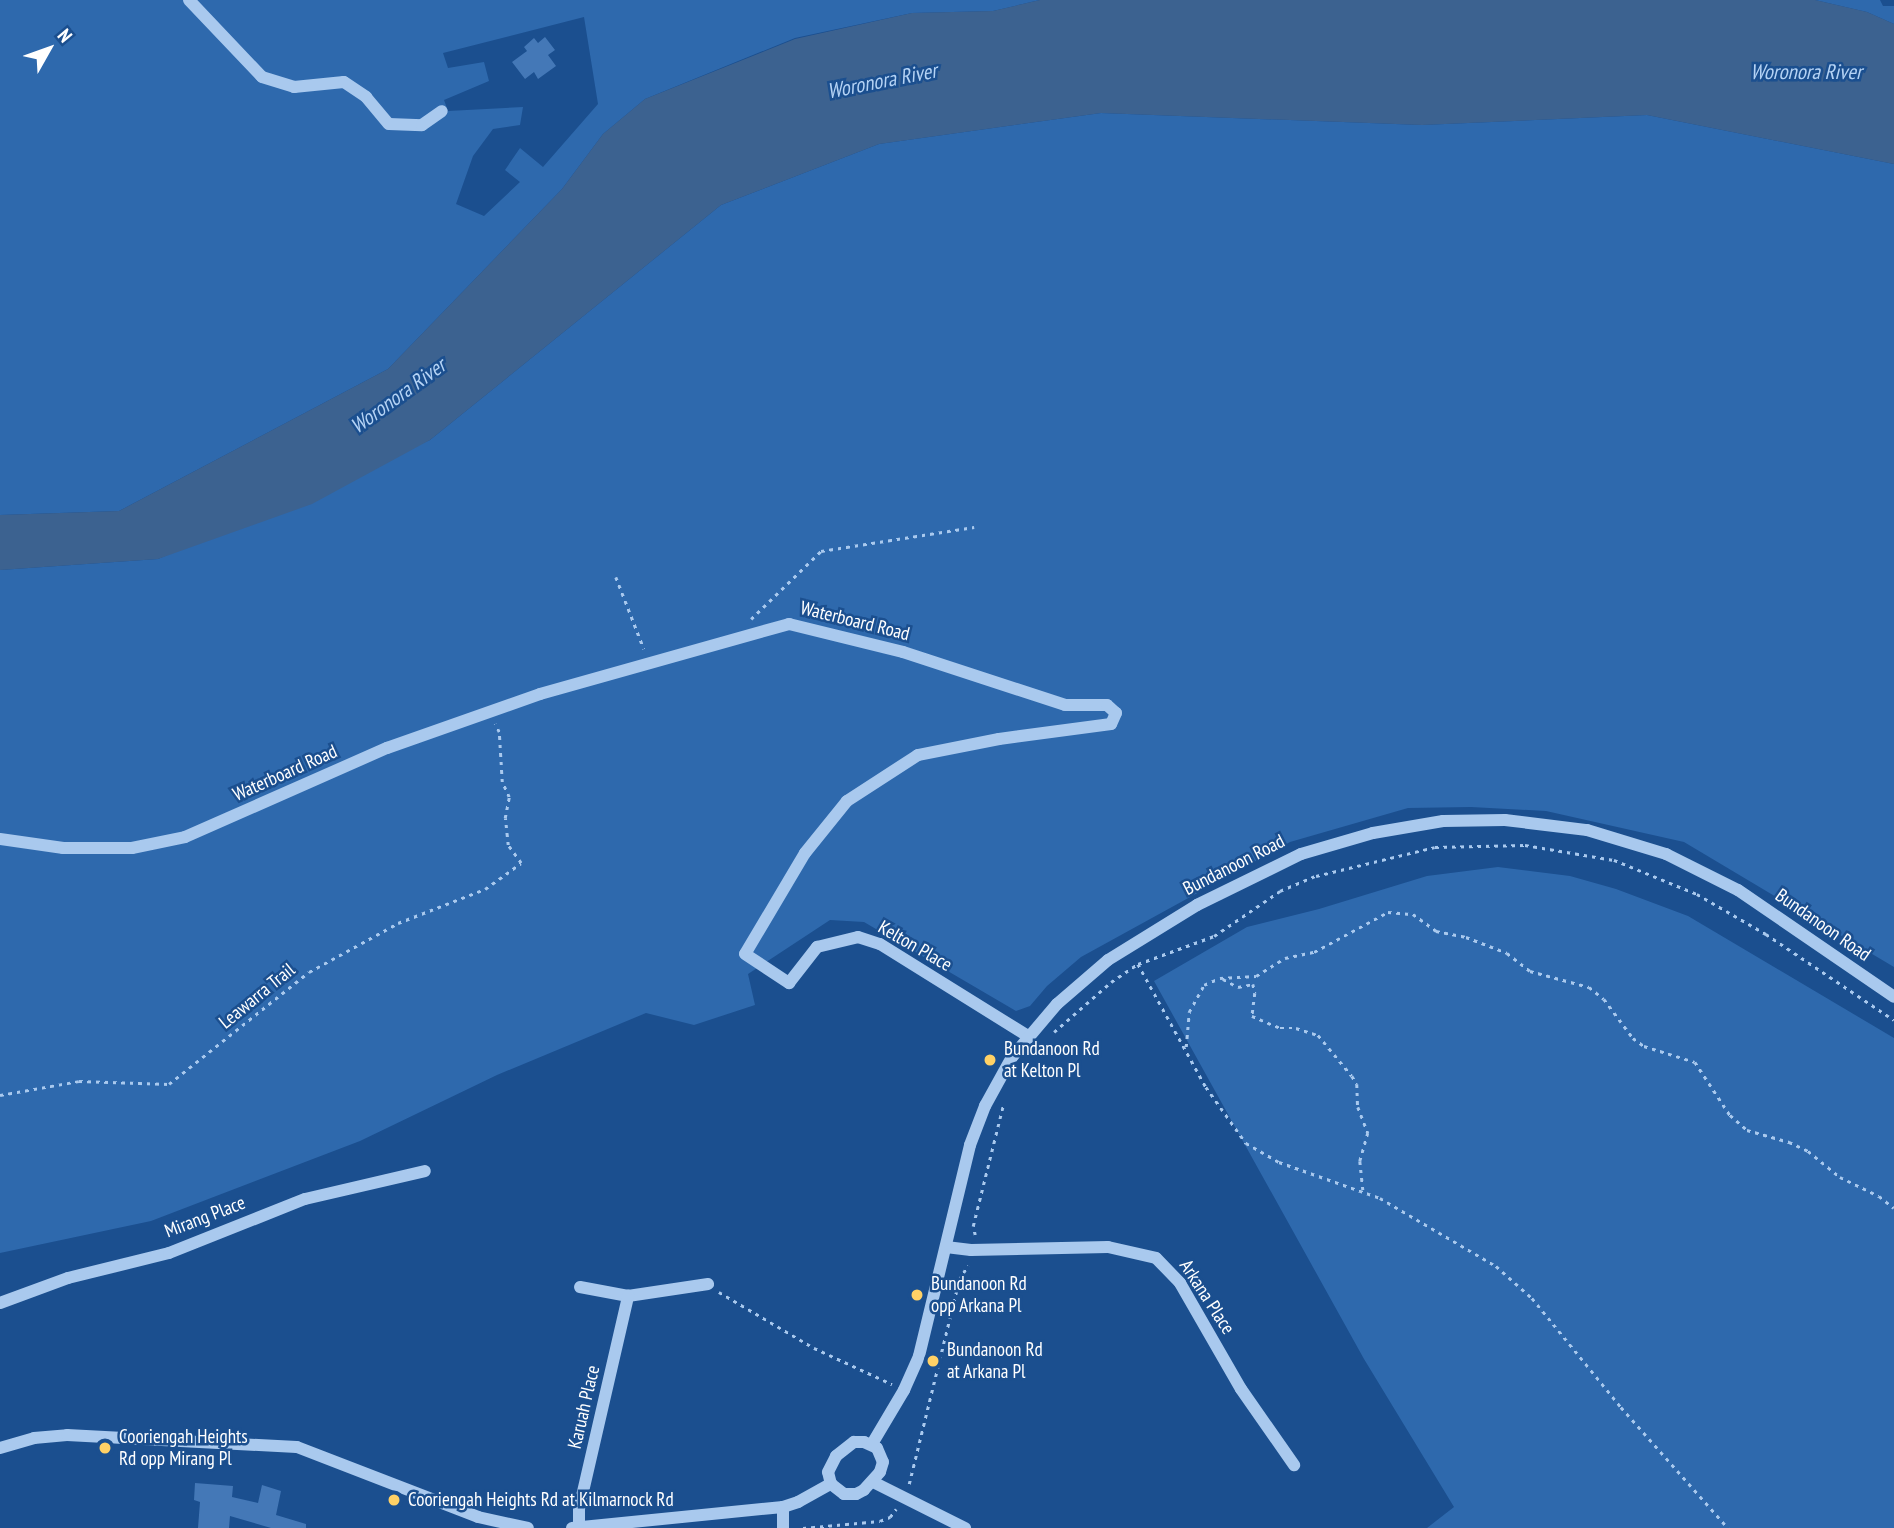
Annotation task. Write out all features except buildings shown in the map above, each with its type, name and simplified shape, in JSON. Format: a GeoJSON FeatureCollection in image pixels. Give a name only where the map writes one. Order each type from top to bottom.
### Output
{"type":"FeatureCollection","features":[{"type":"Feature","properties":{"kind":"street"},"geometry":{"type":"LineString","coordinates":[[189,0],[262,77],[294,87],[344,82],[366,97],[388,124],[422,125],[442,111]]}},
{"type":"Feature","properties":{"kind":"street","name":"Waterboard Road"},"geometry":{"type":"LineString","coordinates":[[0,839],[63,848],[132,848],[185,837],[387,748],[649,662],[789,624],[903,652],[1065,705],[1107,705],[1116,713],[1111,724],[999,739],[918,755],[847,801],[805,853],[745,954],[789,983]]}},
{"type":"Feature","properties":{"kind":"street","name":"Bundanoon Road"},"geometry":{"type":"LineString","coordinates":[[872,1444],[904,1390],[919,1356],[975,1130],[998,1082],[1028,1036],[1057,1004],[1108,960],[1161,925],[1301,853],[1331,844],[1443,821],[1505,820],[1548,823],[1627,840],[1666,854],[1738,890],[1894,997]]}},
{"type":"Feature","properties":{"kind":"street","name":"Kelton Place"},"geometry":{"type":"LineString","coordinates":[[789,983],[817,947],[858,937],[880,944],[1028,1036]]}},
{"type":"Feature","properties":{"kind":"street","name":"Mirang Place"},"geometry":{"type":"LineString","coordinates":[[0,1303],[68,1278],[169,1252],[305,1199],[425,1171]]}},
{"type":"Feature","properties":{"kind":"street","name":"Arkana Place"},"geometry":{"type":"LineString","coordinates":[[946,1247],[971,1250],[1108,1247],[1156,1258],[1180,1283],[1241,1389],[1294,1465]]}},
{"type":"Feature","properties":{"kind":"street"},"geometry":{"type":"LineString","coordinates":[[580,1287],[628,1296],[708,1284]]}},
{"type":"Feature","properties":{"kind":"street","name":"Karuah Place"},"geometry":{"type":"LineString","coordinates":[[579,1527],[579,1509],[628,1296]]}},
{"type":"Feature","properties":{"kind":"street"},"geometry":{"type":"LineString","coordinates":[[0,1448],[34,1438],[67,1435],[275,1444],[316,1452],[476,1522],[528,1528]]}},
{"type":"Feature","properties":{"kind":"street"},"geometry":{"type":"LineString","coordinates":[[854,1443],[872,1444],[877,1448],[883,1462],[873,1482],[856,1494],[844,1494],[831,1484],[828,1472],[836,1456],[854,1443]]}},
{"type":"Feature","properties":{"kind":"street"},"geometry":{"type":"LineString","coordinates":[[873,1482],[902,1499],[965,1528]]}},
{"type":"Feature","properties":{"kind":"street"},"geometry":{"type":"LineString","coordinates":[[572,1528],[783,1507],[831,1484]]}},
{"type":"Feature","properties":{"kind":"street"},"geometry":{"type":"LineString","coordinates":[[783,1507],[783,1528]]}},
{"type":"Feature","properties":{"kind":"path"},"geometry":{"type":"LineString","coordinates":[[747,622],[821,551],[974,527]]}},
{"type":"Feature","properties":{"kind":"path"},"geometry":{"type":"LineString","coordinates":[[616,577],[649,662]]}},
{"type":"Feature","properties":{"kind":"path","name":"Leawarra Trail"},"geometry":{"type":"LineString","coordinates":[[0,1094],[79,1081],[169,1083],[309,972],[398,923],[485,890],[521,863],[508,845],[505,818],[509,797],[502,782],[499,732],[490,712]]}},
{"type":"Feature","properties":{"kind":"path"},"geometry":{"type":"LineString","coordinates":[[1051,1034],[1111,982],[1138,964],[1214,936],[1280,891],[1316,876],[1435,847],[1525,845],[1614,860],[1697,894],[1766,934],[1894,1020]]}},
{"type":"Feature","properties":{"kind":"path"},"geometry":{"type":"LineString","coordinates":[[1186,1047],[1189,1012],[1204,985],[1223,979],[1256,976],[1285,958],[1314,952],[1388,912],[1413,914],[1436,930],[1466,937],[1507,953],[1530,971],[1589,987],[1604,999],[1633,1038],[1644,1046],[1695,1062],[1730,1115],[1752,1134],[1789,1142],[1808,1151],[1840,1177],[1879,1196],[1894,1208]]}},
{"type":"Feature","properties":{"kind":"path"},"geometry":{"type":"LineString","coordinates":[[1138,964],[1162,1012],[1186,1047],[1206,1087],[1246,1143],[1279,1162],[1392,1204],[1496,1266],[1532,1298],[1621,1407],[1728,1528]]}},
{"type":"Feature","properties":{"kind":"path"},"geometry":{"type":"LineString","coordinates":[[1223,979],[1238,987],[1252,984],[1255,993],[1252,1016],[1280,1028],[1296,1028],[1318,1035],[1352,1076],[1357,1084],[1358,1107],[1368,1133],[1360,1161],[1360,1184],[1364,1192]]}},
{"type":"Feature","properties":{"kind":"path"},"geometry":{"type":"LineString","coordinates":[[803,1528],[880,1521],[890,1517],[902,1499],[918,1451],[959,1280],[965,1274],[975,1235],[973,1226],[1006,1094]]}},
{"type":"Feature","properties":{"kind":"path"},"geometry":{"type":"LineString","coordinates":[[708,1284],[743,1309],[814,1348],[904,1390]]}},
{"type":"Feature","properties":{"kind":"shaded area"},"geometry":{"type":"Polygon","coordinates":[[[0,0],[1040,0],[993,11],[912,13],[795,38],[645,99],[603,134],[562,189],[388,369],[119,511],[0,515],[0,0]],[[584,17],[443,53],[448,68],[484,62],[489,81],[444,100],[448,111],[523,107],[520,125],[493,129],[473,156],[456,204],[484,216],[520,182],[505,170],[520,148],[543,167],[598,104],[584,17]]]}},
{"type":"Feature","properties":{"kind":"shaded area"},"geometry":{"type":"Polygon","coordinates":[[[1815,0],[1880,0],[1883,6],[1894,6],[1894,24],[1867,12],[1815,0]]]}},
{"type":"Feature","properties":{"kind":"shaded area"},"geometry":{"type":"Polygon","coordinates":[[[1101,113],[1422,125],[1647,115],[1894,164],[1894,967],[1684,842],[1546,811],[1471,807],[1408,808],[1290,842],[1081,957],[1047,986],[1030,1006],[1016,1011],[864,922],[830,920],[748,974],[755,1005],[694,1025],[646,1013],[497,1075],[360,1141],[151,1221],[0,1253],[0,570],[158,559],[430,440],[721,205],[879,144],[1101,113]]]}},
{"type":"Feature","properties":{"kind":"shaded area"},"geometry":{"type":"Polygon","coordinates":[[[1498,867],[1570,876],[1616,889],[1688,916],[1894,1038],[1894,1528],[1427,1528],[1454,1507],[1364,1359],[1154,981],[1247,927],[1319,909],[1427,876],[1498,867]]]}},
{"type":"Feature","properties":{"kind":"water","name":"Woronora River"},"geometry":{"type":"Polygon","coordinates":[[[1040,0],[1815,0],[1867,12],[1894,24],[1894,164],[1647,115],[1422,125],[1101,113],[879,144],[721,205],[430,440],[312,504],[158,559],[0,570],[0,515],[119,511],[388,369],[562,189],[603,134],[645,99],[795,39],[912,13],[993,11],[1040,0]]]}},
{"type":"Feature","properties":{"kind":"place","name":"Bundanoon Rd at Kelton Pl"},"geometry":{"type":"Point","coordinates":[990,1060]}},
{"type":"Feature","properties":{"kind":"place","name":"Bundanoon Rd opp Arkana Pl"},"geometry":{"type":"Point","coordinates":[917,1295]}},
{"type":"Feature","properties":{"kind":"place","name":"Bundanoon Rd at Arkana Pl"},"geometry":{"type":"Point","coordinates":[933,1361]}},
{"type":"Feature","properties":{"kind":"place","name":"Cooriengah Heights Rd opp Mirang Pl"},"geometry":{"type":"Point","coordinates":[105,1448]}},
{"type":"Feature","properties":{"kind":"place","name":"Cooriengah Heights Rd at Kilmarnock Rd"},"geometry":{"type":"Point","coordinates":[394,1500]}}]}
